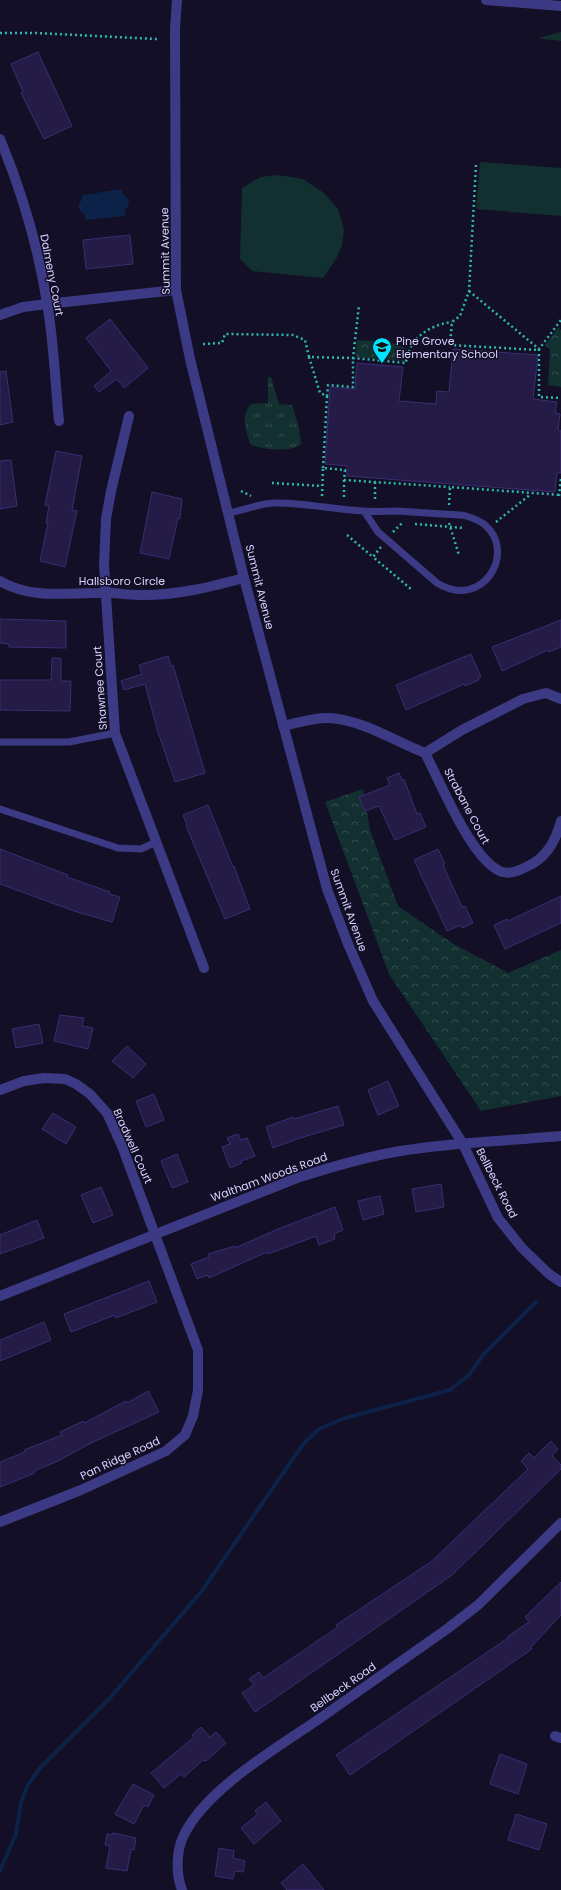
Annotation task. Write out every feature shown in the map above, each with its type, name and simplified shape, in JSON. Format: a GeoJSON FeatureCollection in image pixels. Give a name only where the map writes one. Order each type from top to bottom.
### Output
{"type":"FeatureCollection","features":[{"type":"Feature","properties":{"kind":"street","name":"Summit Avenue"},"geometry":{"type":"LineString","coordinates":[[177,0],[175,29],[176,290],[190,359],[244,578],[327,889],[348,944],[373,1001],[463,1144]]}},
{"type":"Feature","properties":{"kind":"street"},"geometry":{"type":"LineString","coordinates":[[486,0],[515,1],[561,6]]}},
{"type":"Feature","properties":{"kind":"street","name":"Dalmeny Court"},"geometry":{"type":"LineString","coordinates":[[0,139],[22,198],[37,252],[48,304],[59,421]]}},
{"type":"Feature","properties":{"kind":"street"},"geometry":{"type":"LineString","coordinates":[[0,315],[23,308],[48,304],[176,290]]}},
{"type":"Feature","properties":{"kind":"street","name":"Shawnee Court"},"geometry":{"type":"LineString","coordinates":[[129,416],[111,491],[106,519],[104,565],[115,733],[204,968]]}},
{"type":"Feature","properties":{"kind":"street","name":"Hallsboro Circle"},"geometry":{"type":"LineString","coordinates":[[0,581],[13,589],[31,593],[106,593],[138,596],[200,589],[244,578]]}},
{"type":"Feature","properties":{"kind":"street"},"geometry":{"type":"LineString","coordinates":[[283,726],[316,719],[340,720],[365,727],[425,753],[462,730],[523,699],[546,693],[561,700]]}},
{"type":"Feature","properties":{"kind":"street","name":"Strabane Court"},"geometry":{"type":"LineString","coordinates":[[425,753],[466,834],[490,866],[503,872],[518,871],[537,862],[551,846],[561,821]]}},
{"type":"Feature","properties":{"kind":"street","name":"Bradwell Court"},"geometry":{"type":"LineString","coordinates":[[0,1090],[24,1081],[44,1078],[65,1079],[76,1084],[90,1094],[107,1114],[156,1234]]}},
{"type":"Feature","properties":{"kind":"street","name":"Waltham Woods Road"},"geometry":{"type":"LineString","coordinates":[[0,1296],[297,1178],[334,1166],[401,1151],[561,1136]]}},
{"type":"Feature","properties":{"kind":"street","name":"Bellbeck Road"},"geometry":{"type":"LineString","coordinates":[[463,1144],[498,1218],[522,1248],[549,1274],[561,1282]]}},
{"type":"Feature","properties":{"kind":"street","name":"Pan Ridge Road"},"geometry":{"type":"LineString","coordinates":[[0,1522],[81,1490],[142,1463],[166,1451],[184,1435],[193,1416],[198,1390],[198,1350],[156,1234]]}},
{"type":"Feature","properties":{"kind":"street","name":"Bellbeck Road"},"geometry":{"type":"LineString","coordinates":[[182,1890],[178,1881],[178,1857],[183,1837],[196,1817],[214,1796],[248,1768],[447,1629],[472,1609],[561,1523]]}},
{"type":"Feature","properties":{"kind":"lane"},"geometry":{"type":"LineString","coordinates":[[229,514],[275,503],[364,511],[396,511],[466,516],[478,520],[493,534],[496,543],[497,555],[495,567],[489,578],[469,590],[457,591],[447,589],[437,583],[378,532],[364,511]]}},
{"type":"Feature","properties":{"kind":"lane"},"geometry":{"type":"LineString","coordinates":[[0,742],[70,742],[115,733]]}},
{"type":"Feature","properties":{"kind":"lane"},"geometry":{"type":"LineString","coordinates":[[0,809],[118,848],[140,849],[156,842]]}},
{"type":"Feature","properties":{"kind":"path"},"geometry":{"type":"LineString","coordinates":[[0,33],[36,33],[157,40]]}},
{"type":"Feature","properties":{"kind":"path"},"geometry":{"type":"LineString","coordinates":[[309,357],[354,358],[406,363],[409,348],[413,342],[434,326],[452,322],[460,316],[469,291],[476,165]]}},
{"type":"Feature","properties":{"kind":"path"},"geometry":{"type":"LineString","coordinates":[[469,291],[539,350]]}},
{"type":"Feature","properties":{"kind":"path"},"geometry":{"type":"LineString","coordinates":[[329,497],[321,496],[328,385],[353,387],[359,306]]}},
{"type":"Feature","properties":{"kind":"path"},"geometry":{"type":"LineString","coordinates":[[561,320],[539,350],[539,397],[561,398]]}},
{"type":"Feature","properties":{"kind":"path"},"geometry":{"type":"LineString","coordinates":[[452,322],[450,345],[539,350]]}},
{"type":"Feature","properties":{"kind":"path"},"geometry":{"type":"LineString","coordinates":[[204,344],[222,343],[225,334],[293,335],[305,340],[320,393],[327,396]]}},
{"type":"Feature","properties":{"kind":"path"},"geometry":{"type":"LineString","coordinates":[[323,468],[345,470],[344,498]]}},
{"type":"Feature","properties":{"kind":"path"},"geometry":{"type":"LineString","coordinates":[[344,480],[560,495],[561,477]]}},
{"type":"Feature","properties":{"kind":"path"},"geometry":{"type":"LineString","coordinates":[[272,482],[322,486]]}},
{"type":"Feature","properties":{"kind":"path"},"geometry":{"type":"LineString","coordinates":[[375,482],[375,500]]}},
{"type":"Feature","properties":{"kind":"path"},"geometry":{"type":"LineString","coordinates":[[450,487],[449,528],[455,539],[459,555]]}},
{"type":"Feature","properties":{"kind":"path"},"geometry":{"type":"LineString","coordinates":[[493,520],[497,523],[531,494]]}},
{"type":"Feature","properties":{"kind":"path"},"geometry":{"type":"LineString","coordinates":[[336,497],[352,498]]}},
{"type":"Feature","properties":{"kind":"path"},"geometry":{"type":"LineString","coordinates":[[367,499],[382,500]]}},
{"type":"Feature","properties":{"kind":"path"},"geometry":{"type":"LineString","coordinates":[[442,505],[454,506]]}},
{"type":"Feature","properties":{"kind":"path"},"geometry":{"type":"LineString","coordinates":[[347,535],[373,557]]}},
{"type":"Feature","properties":{"kind":"green space"},"geometry":{"type":"Polygon","coordinates":[[[561,32],[561,41],[538,38],[561,32]]]}},
{"type":"Feature","properties":{"kind":"green space"},"geometry":{"type":"Polygon","coordinates":[[[480,162],[561,168],[561,216],[476,209],[480,162]]]}},
{"type":"Feature","properties":{"kind":"green space"},"geometry":{"type":"Polygon","coordinates":[[[278,175],[303,179],[324,193],[338,209],[344,229],[342,246],[336,259],[323,278],[252,271],[240,259],[242,188],[260,177],[278,175]]]}},
{"type":"Feature","properties":{"kind":"green space"},"geometry":{"type":"Polygon","coordinates":[[[558,328],[561,330],[561,387],[548,385],[550,349],[545,345],[558,328]]]}},
{"type":"Feature","properties":{"kind":"green space"},"geometry":{"type":"Polygon","coordinates":[[[357,340],[393,343],[406,349],[404,361],[356,357],[357,340]]]}},
{"type":"Feature","properties":{"kind":"green space"},"geometry":{"type":"Polygon","coordinates":[[[268,377],[271,377],[279,404],[292,405],[299,427],[301,444],[297,447],[276,450],[261,448],[250,444],[245,423],[246,413],[251,404],[268,403],[268,377]]]}},
{"type":"Feature","properties":{"kind":"green space"},"geometry":{"type":"Polygon","coordinates":[[[363,789],[370,830],[398,906],[452,943],[508,973],[561,950],[561,1096],[481,1111],[389,974],[325,802],[363,789]]]}},
{"type":"Feature","properties":{"kind":"water"},"geometry":{"type":"Polygon","coordinates":[[[122,189],[123,194],[129,200],[128,206],[125,210],[125,216],[85,220],[85,215],[80,211],[78,206],[82,199],[82,195],[122,189]]]}},
{"type":"Feature","properties":{"kind":"building"},"geometry":{"type":"Polygon","coordinates":[[[38,52],[72,126],[44,139],[21,93],[23,92],[11,64],[38,52]]]}},
{"type":"Feature","properties":{"kind":"building"},"geometry":{"type":"Polygon","coordinates":[[[130,235],[133,264],[86,269],[83,240],[130,235]]]}},
{"type":"Feature","properties":{"kind":"building"},"geometry":{"type":"Polygon","coordinates":[[[110,319],[148,368],[124,388],[117,379],[99,392],[94,386],[111,371],[86,338],[110,319]]]}},
{"type":"Feature","properties":{"kind":"building"},"geometry":{"type":"Polygon","coordinates":[[[453,349],[538,355],[533,399],[557,402],[555,413],[560,414],[558,430],[561,431],[561,473],[557,473],[555,492],[347,476],[347,466],[325,464],[330,387],[355,389],[357,363],[403,367],[399,401],[436,404],[437,391],[449,392],[453,349]]]}},
{"type":"Feature","properties":{"kind":"building"},"geometry":{"type":"Polygon","coordinates":[[[6,371],[13,422],[0,425],[0,372],[6,371]]]}},
{"type":"Feature","properties":{"kind":"building"},"geometry":{"type":"Polygon","coordinates":[[[56,451],[82,456],[72,510],[77,511],[65,567],[40,561],[48,523],[46,523],[49,506],[45,505],[56,451]]]}},
{"type":"Feature","properties":{"kind":"building"},"geometry":{"type":"Polygon","coordinates":[[[11,460],[17,506],[0,509],[0,461],[11,460]]]}},
{"type":"Feature","properties":{"kind":"building"},"geometry":{"type":"Polygon","coordinates":[[[152,492],[182,499],[180,519],[178,518],[169,559],[140,553],[152,492]]]}},
{"type":"Feature","properties":{"kind":"building"},"geometry":{"type":"Polygon","coordinates":[[[0,619],[66,621],[66,648],[9,647],[9,644],[0,643],[0,619]]]}},
{"type":"Feature","properties":{"kind":"building"},"geometry":{"type":"Polygon","coordinates":[[[561,620],[561,647],[549,652],[548,650],[502,671],[492,647],[561,620]]]}},
{"type":"Feature","properties":{"kind":"building"},"geometry":{"type":"Polygon","coordinates":[[[471,654],[481,677],[478,678],[479,680],[465,686],[464,684],[406,710],[396,685],[471,654]]]}},
{"type":"Feature","properties":{"kind":"building"},"geometry":{"type":"Polygon","coordinates":[[[168,656],[171,666],[173,665],[205,773],[175,782],[157,729],[145,684],[124,690],[121,681],[142,674],[139,665],[168,656]]]}},
{"type":"Feature","properties":{"kind":"building"},"geometry":{"type":"Polygon","coordinates":[[[52,658],[61,658],[61,681],[71,681],[70,711],[0,710],[0,680],[51,680],[52,658]]]}},
{"type":"Feature","properties":{"kind":"building"},"geometry":{"type":"Polygon","coordinates":[[[399,773],[402,780],[404,779],[417,814],[420,813],[426,827],[395,840],[379,806],[365,811],[359,797],[390,785],[387,778],[399,773]]]}},
{"type":"Feature","properties":{"kind":"building"},"geometry":{"type":"Polygon","coordinates":[[[208,805],[233,867],[234,866],[250,909],[225,919],[186,826],[187,825],[183,815],[208,805]]]}},
{"type":"Feature","properties":{"kind":"building"},"geometry":{"type":"Polygon","coordinates":[[[0,849],[68,875],[67,877],[110,892],[109,894],[120,897],[112,922],[74,911],[0,884],[0,849]]]}},
{"type":"Feature","properties":{"kind":"building"},"geometry":{"type":"Polygon","coordinates":[[[438,849],[445,864],[443,865],[462,907],[465,906],[473,923],[462,928],[461,925],[447,931],[414,860],[438,849]]]}},
{"type":"Feature","properties":{"kind":"building"},"geometry":{"type":"Polygon","coordinates":[[[561,896],[561,923],[505,949],[494,925],[507,919],[508,921],[561,896]]]}},
{"type":"Feature","properties":{"kind":"building"},"geometry":{"type":"Polygon","coordinates":[[[60,1015],[84,1018],[82,1026],[93,1028],[88,1049],[54,1041],[60,1015]]]}},
{"type":"Feature","properties":{"kind":"building"},"geometry":{"type":"Polygon","coordinates":[[[39,1024],[43,1043],[16,1048],[12,1029],[39,1024]]]}},
{"type":"Feature","properties":{"kind":"building"},"geometry":{"type":"Polygon","coordinates":[[[127,1046],[146,1064],[133,1078],[112,1061],[127,1046]]]}},
{"type":"Feature","properties":{"kind":"building"},"geometry":{"type":"Polygon","coordinates":[[[388,1081],[399,1106],[378,1115],[368,1090],[388,1081]]]}},
{"type":"Feature","properties":{"kind":"building"},"geometry":{"type":"Polygon","coordinates":[[[154,1094],[164,1120],[146,1127],[136,1101],[154,1094]]]}},
{"type":"Feature","properties":{"kind":"building"},"geometry":{"type":"Polygon","coordinates":[[[338,1106],[344,1125],[273,1148],[266,1127],[293,1117],[294,1119],[338,1106]]]}},
{"type":"Feature","properties":{"kind":"building"},"geometry":{"type":"Polygon","coordinates":[[[53,1113],[76,1127],[66,1144],[42,1129],[53,1113]]]}},
{"type":"Feature","properties":{"kind":"building"},"geometry":{"type":"Polygon","coordinates":[[[238,1134],[241,1140],[247,1138],[255,1156],[241,1161],[242,1163],[230,1168],[222,1147],[230,1144],[227,1138],[238,1134]]]}},
{"type":"Feature","properties":{"kind":"building"},"geometry":{"type":"Polygon","coordinates":[[[177,1154],[188,1182],[172,1188],[161,1161],[177,1154]]]}},
{"type":"Feature","properties":{"kind":"building"},"geometry":{"type":"Polygon","coordinates":[[[441,1184],[444,1207],[416,1212],[412,1189],[441,1184]]]}},
{"type":"Feature","properties":{"kind":"building"},"geometry":{"type":"Polygon","coordinates":[[[101,1187],[113,1215],[93,1223],[81,1195],[101,1187]]]}},
{"type":"Feature","properties":{"kind":"building"},"geometry":{"type":"Polygon","coordinates":[[[380,1196],[384,1214],[363,1220],[358,1201],[380,1196]]]}},
{"type":"Feature","properties":{"kind":"building"},"geometry":{"type":"Polygon","coordinates":[[[335,1207],[343,1230],[334,1234],[335,1239],[319,1245],[316,1236],[268,1254],[267,1252],[209,1278],[208,1275],[197,1279],[191,1264],[209,1257],[208,1254],[235,1246],[235,1248],[278,1229],[335,1207]]]}},
{"type":"Feature","properties":{"kind":"building"},"geometry":{"type":"Polygon","coordinates":[[[37,1220],[44,1238],[0,1254],[0,1235],[37,1220]]]}},
{"type":"Feature","properties":{"kind":"building"},"geometry":{"type":"Polygon","coordinates":[[[149,1281],[157,1302],[116,1318],[115,1315],[71,1332],[64,1314],[149,1281]]]}},
{"type":"Feature","properties":{"kind":"building"},"geometry":{"type":"Polygon","coordinates":[[[44,1322],[51,1340],[0,1361],[0,1340],[44,1322]]]}},
{"type":"Feature","properties":{"kind":"building"},"geometry":{"type":"Polygon","coordinates":[[[148,1391],[159,1412],[93,1442],[56,1462],[34,1471],[35,1473],[0,1487],[0,1462],[25,1452],[24,1450],[62,1435],[60,1432],[83,1421],[84,1423],[126,1401],[127,1403],[148,1391]]]}},
{"type":"Feature","properties":{"kind":"building"},"geometry":{"type":"Polygon","coordinates":[[[551,1441],[558,1449],[552,1456],[561,1465],[561,1469],[452,1575],[255,1712],[242,1693],[254,1685],[249,1679],[259,1672],[263,1678],[338,1627],[336,1625],[432,1561],[528,1469],[521,1461],[529,1453],[534,1458],[551,1441]]]}},
{"type":"Feature","properties":{"kind":"building"},"geometry":{"type":"Polygon","coordinates":[[[561,1582],[561,1615],[531,1647],[532,1649],[350,1775],[336,1755],[508,1638],[507,1637],[529,1622],[525,1617],[561,1582]]]}},
{"type":"Feature","properties":{"kind":"building"},"geometry":{"type":"Polygon","coordinates":[[[201,1727],[210,1737],[216,1732],[226,1743],[206,1761],[203,1760],[184,1777],[181,1774],[164,1788],[151,1773],[194,1737],[192,1735],[201,1727]]]}},
{"type":"Feature","properties":{"kind":"building"},"geometry":{"type":"Polygon","coordinates":[[[500,1754],[527,1764],[518,1794],[490,1784],[500,1754]]]}},
{"type":"Feature","properties":{"kind":"building"},"geometry":{"type":"Polygon","coordinates":[[[133,1784],[154,1795],[148,1807],[144,1805],[134,1824],[115,1814],[133,1784]]]}},
{"type":"Feature","properties":{"kind":"building"},"geometry":{"type":"Polygon","coordinates":[[[266,1802],[281,1821],[254,1844],[241,1828],[258,1814],[255,1811],[266,1802]]]}},
{"type":"Feature","properties":{"kind":"building"},"geometry":{"type":"Polygon","coordinates":[[[516,1814],[547,1824],[539,1850],[508,1840],[516,1814]]]}},
{"type":"Feature","properties":{"kind":"building"},"geometry":{"type":"Polygon","coordinates":[[[113,1833],[136,1838],[134,1850],[131,1849],[127,1871],[106,1868],[110,1846],[105,1845],[107,1834],[112,1835],[113,1833]]]}},
{"type":"Feature","properties":{"kind":"building"},"geometry":{"type":"Polygon","coordinates":[[[219,1848],[234,1851],[233,1858],[245,1861],[243,1872],[235,1871],[233,1879],[215,1876],[219,1848]]]}},
{"type":"Feature","properties":{"kind":"building"},"geometry":{"type":"Polygon","coordinates":[[[303,1864],[324,1890],[287,1890],[281,1883],[303,1864]]]}},
{"type":"Feature","properties":{"kind":"waterway"},"geometry":{"type":"LineString","coordinates":[[0,1871],[16,1834],[21,1802],[28,1785],[39,1769],[109,1699],[201,1592],[304,1443],[319,1429],[345,1418],[450,1390],[469,1375],[483,1355],[536,1302]]}},
{"type":"Feature","properties":{"kind":"place","name":"Pine Grove Elementary School"},"geometry":{"type":"Point","coordinates":[382,364]}}]}
